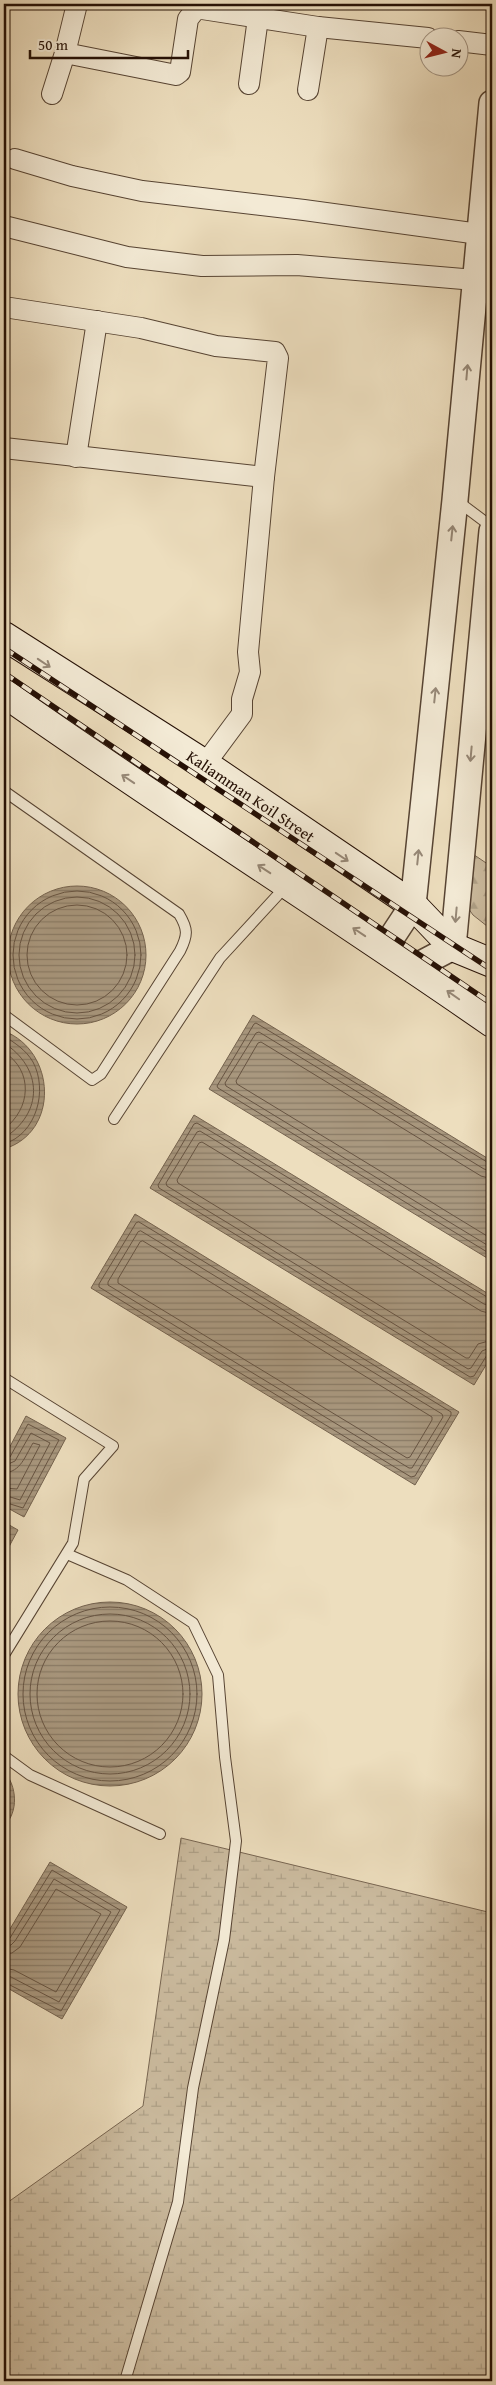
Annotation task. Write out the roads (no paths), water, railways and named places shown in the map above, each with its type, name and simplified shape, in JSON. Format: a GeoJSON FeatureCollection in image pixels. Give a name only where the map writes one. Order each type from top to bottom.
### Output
{"type":"FeatureCollection","features":[{"type":"Feature","properties":{"kind":"main road","name":"Kaliamman Koil Street"},"geometry":{"type":"LineString","coordinates":[[4,636],[205,764],[413,905],[453,947],[492,963]]}},
{"type":"Feature","properties":{"kind":"main road"},"geometry":{"type":"LineString","coordinates":[[4,693],[184,817],[413,968],[492,1023]]}},
{"type":"Feature","properties":{"kind":"street"},"geometry":{"type":"LineString","coordinates":[[52,94],[65,53],[76,4]]}},
{"type":"Feature","properties":{"kind":"street"},"geometry":{"type":"LineString","coordinates":[[65,53],[176,75],[180,72],[188,19],[196,9],[318,27],[418,37]]}},
{"type":"Feature","properties":{"kind":"street"},"geometry":{"type":"LineString","coordinates":[[249,84],[258,18]]}},
{"type":"Feature","properties":{"kind":"street"},"geometry":{"type":"LineString","coordinates":[[308,90],[318,27]]}},
{"type":"Feature","properties":{"kind":"street"},"geometry":{"type":"LineString","coordinates":[[468,42],[492,45]]}},
{"type":"Feature","properties":{"kind":"street"},"geometry":{"type":"LineString","coordinates":[[384,949],[413,905],[455,500],[484,286],[492,104]]}},
{"type":"Feature","properties":{"kind":"street"},"geometry":{"type":"LineString","coordinates":[[14,159],[72,176],[142,191],[304,210],[486,239]]}},
{"type":"Feature","properties":{"kind":"street"},"geometry":{"type":"LineString","coordinates":[[4,226],[127,257],[202,266],[297,265],[484,286]]}},
{"type":"Feature","properties":{"kind":"street"},"geometry":{"type":"LineString","coordinates":[[4,307],[164,333],[216,346],[275,352],[278,358],[264,477],[248,652],[250,672],[242,698],[242,714],[205,764]]}},
{"type":"Feature","properties":{"kind":"street"},"geometry":{"type":"LineString","coordinates":[[76,457],[97,321]]}},
{"type":"Feature","properties":{"kind":"street"},"geometry":{"type":"LineString","coordinates":[[4,448],[264,477]]}},
{"type":"Feature","properties":{"kind":"street"},"geometry":{"type":"LineString","coordinates":[[413,968],[453,947],[492,531]]}},
{"type":"Feature","properties":{"kind":"lane"},"geometry":{"type":"LineString","coordinates":[[455,500],[492,526]]}},
{"type":"Feature","properties":{"kind":"lane"},"geometry":{"type":"LineString","coordinates":[[4,791],[179,914],[187,927],[185,941],[180,951],[101,1074],[92,1080],[4,1015]]}},
{"type":"Feature","properties":{"kind":"lane"},"geometry":{"type":"LineString","coordinates":[[114,1119],[220,958],[288,885]]}},
{"type":"Feature","properties":{"kind":"lane"},"geometry":{"type":"LineString","coordinates":[[4,1378],[113,1446],[84,1479],[78,1505],[74,1543],[4,1655]]}},
{"type":"Feature","properties":{"kind":"lane"},"geometry":{"type":"LineString","coordinates":[[66,1554],[127,1580],[193,1623],[218,1675],[225,1758],[236,1840],[224,1940],[193,2088],[178,2202],[125,2381]]}},
{"type":"Feature","properties":{"kind":"lane"},"geometry":{"type":"LineString","coordinates":[[4,1756],[30,1775],[160,1834]]}},
{"type":"Feature","properties":{"kind":"water"},"geometry":{"type":"Polygon","coordinates":[[[77,886],[91,887],[104,891],[126,906],[141,928],[145,941],[145,969],[141,982],[126,1004],[104,1019],[91,1023],[77,1024],[63,1023],[50,1019],[28,1004],[13,982],[9,969],[8,955],[9,941],[13,928],[28,906],[50,891],[63,887],[77,886]]]}},
{"type":"Feature","properties":{"kind":"water"},"geometry":{"type":"Polygon","coordinates":[[[253,1015],[492,1161],[492,1261],[209,1089],[253,1015]]]}},
{"type":"Feature","properties":{"kind":"water"},"geometry":{"type":"Polygon","coordinates":[[[4,1031],[21,1041],[34,1055],[42,1073],[44,1091],[42,1109],[35,1126],[22,1140],[4,1149],[4,1031]]]}},
{"type":"Feature","properties":{"kind":"water"},"geometry":{"type":"Polygon","coordinates":[[[194,1115],[492,1296],[492,1355],[474,1385],[150,1188],[194,1115]]]}},
{"type":"Feature","properties":{"kind":"water"},"geometry":{"type":"Polygon","coordinates":[[[135,1214],[459,1412],[415,1485],[91,1288],[135,1214]]]}},
{"type":"Feature","properties":{"kind":"water"},"geometry":{"type":"Polygon","coordinates":[[[26,1416],[66,1438],[24,1517],[4,1506],[4,1458],[26,1416]]]}},
{"type":"Feature","properties":{"kind":"water"},"geometry":{"type":"Polygon","coordinates":[[[4,1522],[18,1530],[4,1556],[4,1522]]]}},
{"type":"Feature","properties":{"kind":"water"},"geometry":{"type":"Polygon","coordinates":[[[110,1602],[128,1604],[145,1609],[175,1629],[195,1659],[200,1676],[202,1694],[200,1712],[195,1729],[175,1759],[145,1779],[128,1784],[110,1786],[92,1784],[75,1779],[45,1759],[25,1729],[20,1712],[18,1694],[20,1676],[25,1659],[45,1629],[75,1609],[92,1604],[110,1602]]]}},
{"type":"Feature","properties":{"kind":"water"},"geometry":{"type":"Polygon","coordinates":[[[4,1771],[14,1791],[14,1806],[9,1820],[4,1826],[4,1771]]]}},
{"type":"Feature","properties":{"kind":"water"},"geometry":{"type":"Polygon","coordinates":[[[50,1862],[127,1907],[62,2019],[4,1986],[4,1939],[50,1862]]]}},
{"type":"Feature","properties":{"kind":"railway"},"geometry":{"type":"LineString","coordinates":[[4,648],[492,970]]}},
{"type":"Feature","properties":{"kind":"railway"},"geometry":{"type":"LineString","coordinates":[[4,673],[492,1004]]}}]}
